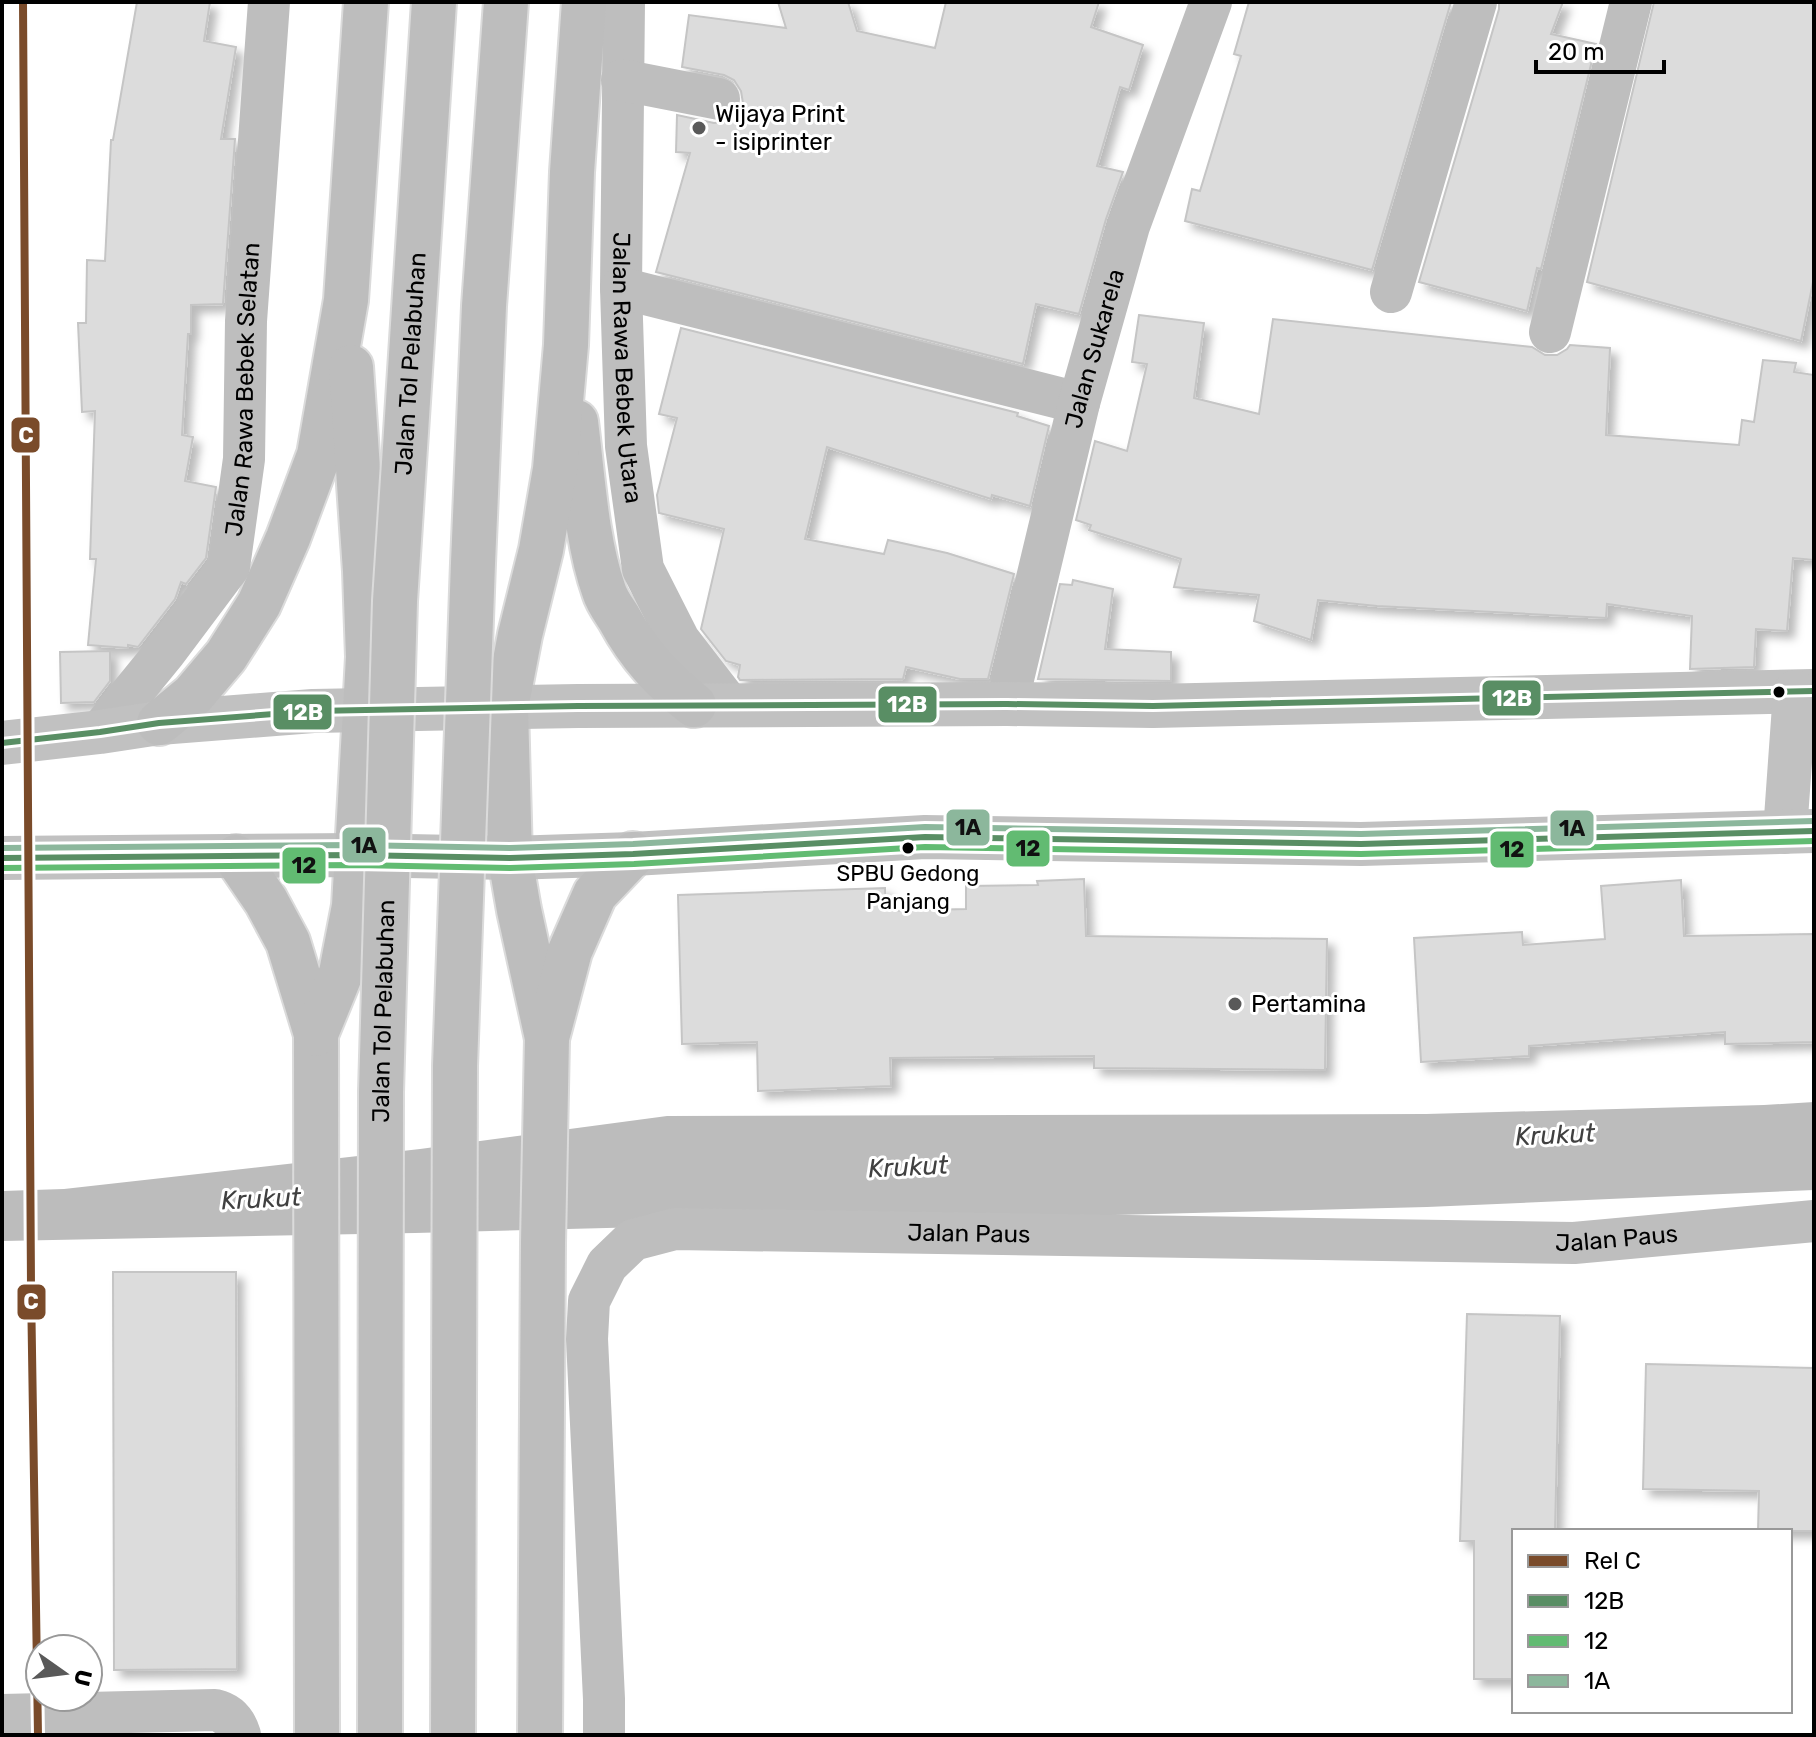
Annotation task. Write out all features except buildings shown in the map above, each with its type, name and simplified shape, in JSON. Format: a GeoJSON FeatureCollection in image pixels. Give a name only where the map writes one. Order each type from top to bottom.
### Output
{"type":"FeatureCollection","features":[{"type":"Feature","properties":{"kind":"highway"},"geometry":{"type":"LineString","coordinates":[[159,723],[193,695],[226,656],[259,604],[319,455],[346,300],[366,2]]}},
{"type":"Feature","properties":{"kind":"highway","name":"Jalan Tol Pelabuhan"},"geometry":{"type":"LineString","coordinates":[[380,1735],[381,1092],[395,601],[434,2]]}},
{"type":"Feature","properties":{"kind":"highway"},"geometry":{"type":"LineString","coordinates":[[453,1735],[455,1066],[484,321],[506,2]]}},
{"type":"Feature","properties":{"kind":"highway"},"geometry":{"type":"LineString","coordinates":[[540,1735],[546,1052],[510,858],[506,708],[553,483],[566,345],[572,172],[584,2]]}},
{"type":"Feature","properties":{"kind":"highway"},"geometry":{"type":"LineString","coordinates":[[316,1047],[341,973],[354,906],[368,657],[346,300]]}},
{"type":"Feature","properties":{"kind":"highway"},"geometry":{"type":"LineString","coordinates":[[566,345],[590,535],[604,593],[629,636],[669,686],[712,706]]}},
{"type":"Feature","properties":{"kind":"highway"},"geometry":{"type":"LineString","coordinates":[[546,1052],[570,951],[595,894],[633,854]]}},
{"type":"Feature","properties":{"kind":"highway"},"geometry":{"type":"LineString","coordinates":[[236,857],[266,901],[288,942],[316,1047],[317,1735]]}},
{"type":"Feature","properties":{"kind":"main road"},"geometry":{"type":"LineString","coordinates":[[2,743],[159,723],[313,711],[1007,704],[1168,706],[1804,692],[1800,831],[1361,844],[925,837],[510,858],[356,855],[2,858]]}},
{"type":"Feature","properties":{"kind":"street","name":"Jalan Rawa Bebek Selatan"},"geometry":{"type":"LineString","coordinates":[[100,732],[229,567],[244,459],[246,321],[269,2]]}},
{"type":"Feature","properties":{"kind":"street","name":"Jalan Rawa Bebek Utara"},"geometry":{"type":"LineString","coordinates":[[624,2],[621,288],[626,446],[643,569],[712,706]]}},
{"type":"Feature","properties":{"kind":"street","name":"Jalan Sukarela"},"geometry":{"type":"LineString","coordinates":[[1007,704],[1079,403],[1129,226],[1211,2]]}},
{"type":"Feature","properties":{"kind":"street"},"geometry":{"type":"LineString","coordinates":[[1391,292],[1476,2]]}},
{"type":"Feature","properties":{"kind":"street"},"geometry":{"type":"LineString","coordinates":[[1550,332],[1631,2]]}},
{"type":"Feature","properties":{"kind":"street"},"geometry":{"type":"LineString","coordinates":[[622,80],[719,99]]}},
{"type":"Feature","properties":{"kind":"street"},"geometry":{"type":"LineString","coordinates":[[621,288],[1079,403]]}},
{"type":"Feature","properties":{"kind":"street","name":"Jalan Paus"},"geometry":{"type":"LineString","coordinates":[[604,1735],[587,1339],[589,1301],[607,1265],[633,1240],[675,1229],[1574,1243],[1814,1221]]}},
{"type":"Feature","properties":{"kind":"street"},"geometry":{"type":"LineString","coordinates":[[2,1715],[146,1724],[215,1710],[223,1712],[239,1730]]}},
{"type":"Feature","properties":{"kind":"water","name":"Krukut"},"geometry":{"type":"Polygon","coordinates":[[[1814,1102],[1814,1190],[1427,1207],[2,1241],[2,1191],[64,1189],[420,1149],[667,1116],[1426,1114],[1814,1102]]]}},
{"type":"Feature","properties":{"kind":"rail line","name":"C"},"geometry":{"type":"LineString","coordinates":[[23,2],[31,1287],[38,1735]]}},
{"type":"Feature","properties":{"kind":"transit line","name":"12B"},"geometry":{"type":"LineString","coordinates":[[2,743],[159,723],[313,711],[578,706],[1153,706],[1814,691]]}},
{"type":"Feature","properties":{"kind":"transit line","name":"1A"},"geometry":{"type":"LineString","coordinates":[[2,848],[356,845],[510,848],[925,827],[1361,834],[1814,821]]}},
{"type":"Feature","properties":{"kind":"transit line","name":"12B"},"geometry":{"type":"LineString","coordinates":[[2,858],[356,855],[510,858],[925,837],[1361,844],[1814,831]]}},
{"type":"Feature","properties":{"kind":"transit line","name":"12"},"geometry":{"type":"LineString","coordinates":[[2,868],[356,865],[510,868],[925,847],[1361,854],[1814,841]]}},
{"type":"Feature","properties":{"kind":"place","name":"Wijaya Print - isiprinter"},"geometry":{"type":"Point","coordinates":[699,128]}},
{"type":"Feature","properties":{"kind":"place","name":"SPBU Gedong Panjang"},"geometry":{"type":"Point","coordinates":[908,848]}},
{"type":"Feature","properties":{"kind":"place","name":"Pertamina"},"geometry":{"type":"Point","coordinates":[1235,1004]}}]}
